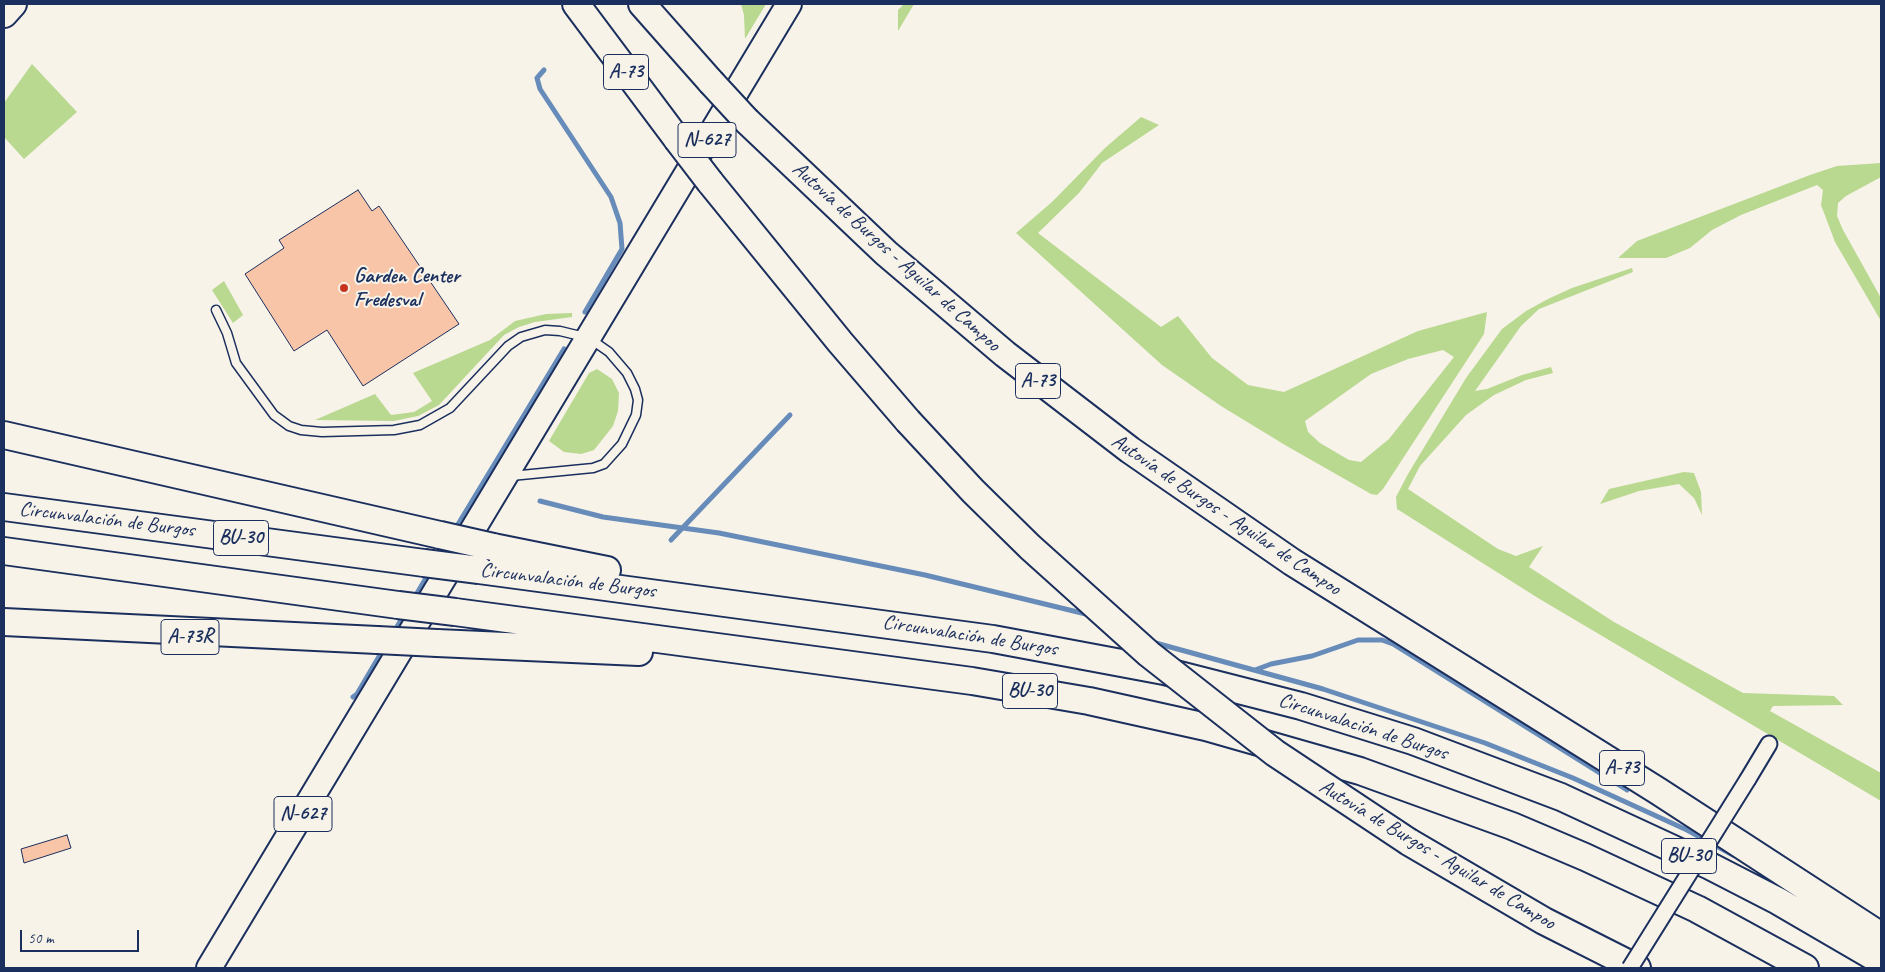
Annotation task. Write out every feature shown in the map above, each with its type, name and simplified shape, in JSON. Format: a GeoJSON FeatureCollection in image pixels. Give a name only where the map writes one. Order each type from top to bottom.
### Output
{"type":"FeatureCollection","features":[{"type":"Feature","properties":{"kind":"highway"},"geometry":{"type":"LineString","coordinates":[[4,14],[13,4]]}},
{"type":"Feature","properties":{"kind":"highway","name":"Autovía de Burgos - Aguilar de Campoo"},"geometry":{"type":"LineString","coordinates":[[576,4],[710,182],[840,342],[908,422],[1023,540],[1148,654],[1298,770],[1409,842],[1544,921],[1638,968]]}},
{"type":"Feature","properties":{"kind":"highway","name":"Autovía de Burgos - Aguilar de Campoo"},"geometry":{"type":"LineString","coordinates":[[642,4],[747,121],[886,253],[1005,354],[1130,450],[1292,562],[1658,791],[1881,936]]}},
{"type":"Feature","properties":{"kind":"highway","name":"N-627"},"geometry":{"type":"LineString","coordinates":[[209,968],[789,4]]}},
{"type":"Feature","properties":{"kind":"highway"},"geometry":{"type":"LineString","coordinates":[[4,435],[493,547],[648,577],[925,622],[1078,653]]}},
{"type":"Feature","properties":{"kind":"highway","name":"Circunvalación de Burgos"},"geometry":{"type":"LineString","coordinates":[[4,507],[885,623],[1078,653],[1164,671],[1301,706],[1413,741],[1514,778],[1635,830],[1710,866],[1807,917],[1881,960]]}},
{"type":"Feature","properties":{"kind":"highway","name":"Circunvalación de Burgos"},"geometry":{"type":"LineString","coordinates":[[4,551],[962,680],[1131,710],[1206,727],[1299,753],[1398,784],[1550,842],[1631,878],[1731,927],[1806,968]]}},
{"type":"Feature","properties":{"kind":"highway"},"geometry":{"type":"LineString","coordinates":[[4,622],[377,640]]}},
{"type":"Feature","properties":{"kind":"highway","name":"A-73R"},"geometry":{"type":"LineString","coordinates":[[4,639],[82,636],[377,640]]}},
{"type":"Feature","properties":{"kind":"highway","name":"BU-30"},"geometry":{"type":"LineString","coordinates":[[377,640],[595,649],[693,657],[1131,710]]}},
{"type":"Feature","properties":{"kind":"street"},"geometry":{"type":"LineString","coordinates":[[1630,968],[1769,744]]}},
{"type":"Feature","properties":{"kind":"lane"},"geometry":{"type":"LineString","coordinates":[[216,310],[227,332],[236,364],[274,416],[289,426],[301,430],[322,432],[394,430],[420,425],[450,408],[508,346],[521,337],[545,330],[560,330],[589,338],[609,352],[627,373],[638,400],[636,414],[622,444],[604,464],[593,468],[506,477]]}},
{"type":"Feature","properties":{"kind":"green space"},"geometry":{"type":"Polygon","coordinates":[[[741,4],[766,4],[745,39],[744,15],[741,4]]]}},
{"type":"Feature","properties":{"kind":"green space"},"geometry":{"type":"Polygon","coordinates":[[[904,4],[914,4],[898,31],[898,10],[904,4]]]}},
{"type":"Feature","properties":{"kind":"green space"},"geometry":{"type":"Polygon","coordinates":[[[32,64],[77,112],[24,159],[4,137],[4,103],[32,64]]]}},
{"type":"Feature","properties":{"kind":"green space"},"geometry":{"type":"Polygon","coordinates":[[[1141,117],[1159,125],[1102,163],[1079,193],[1038,233],[1161,327],[1178,316],[1212,358],[1248,385],[1284,392],[1418,331],[1487,312],[1484,334],[1383,489],[1377,495],[1371,494],[1285,445],[1221,406],[1162,365],[1016,233],[1052,202],[1105,148],[1141,117]],[[1443,350],[1408,359],[1371,374],[1305,421],[1308,432],[1320,443],[1349,460],[1361,462],[1389,439],[1454,357],[1443,350]]]}},
{"type":"Feature","properties":{"kind":"green space"},"geometry":{"type":"Polygon","coordinates":[[[1881,163],[1881,177],[1846,196],[1838,203],[1837,216],[1881,298],[1881,321],[1835,242],[1821,205],[1823,190],[1817,185],[1741,215],[1712,230],[1690,248],[1666,258],[1618,258],[1637,241],[1810,175],[1837,166],[1881,163]]]}},
{"type":"Feature","properties":{"kind":"green space"},"geometry":{"type":"Polygon","coordinates":[[[1632,268],[1633,272],[1539,309],[1521,326],[1475,391],[1487,389],[1522,375],[1551,367],[1553,373],[1526,380],[1494,395],[1466,415],[1420,466],[1408,489],[1498,549],[1516,556],[1543,546],[1529,567],[1614,622],[1743,693],[1834,696],[1843,705],[1773,706],[1770,711],[1881,773],[1881,801],[1538,598],[1397,509],[1396,497],[1408,474],[1466,378],[1502,329],[1526,311],[1548,299],[1572,288],[1632,268]]]}},
{"type":"Feature","properties":{"kind":"green space"},"geometry":{"type":"Polygon","coordinates":[[[224,281],[243,315],[233,323],[212,290],[224,281]]]}},
{"type":"Feature","properties":{"kind":"green space"},"geometry":{"type":"Polygon","coordinates":[[[572,313],[572,317],[535,322],[519,327],[504,335],[439,405],[418,416],[394,421],[315,420],[375,394],[391,415],[414,412],[432,401],[413,373],[490,340],[515,321],[546,314],[572,313]]]}},
{"type":"Feature","properties":{"kind":"green space"},"geometry":{"type":"Polygon","coordinates":[[[597,369],[612,379],[619,393],[618,411],[613,426],[594,450],[581,454],[564,452],[549,441],[589,373],[597,369]]]}},
{"type":"Feature","properties":{"kind":"green space"},"geometry":{"type":"Polygon","coordinates":[[[1684,472],[1694,473],[1701,492],[1702,515],[1694,498],[1679,484],[1639,491],[1600,504],[1609,489],[1684,472]]]}},
{"type":"Feature","properties":{"kind":"building","name":"Garden Center Fredesval"},"geometry":{"type":"Polygon","coordinates":[[[358,190],[372,211],[379,206],[459,324],[363,386],[327,330],[294,351],[245,274],[284,248],[279,240],[358,190]]]}},
{"type":"Feature","properties":{"kind":"building"},"geometry":{"type":"Polygon","coordinates":[[[67,835],[71,848],[24,863],[21,849],[67,835]]]}},
{"type":"Feature","properties":{"kind":"waterway"},"geometry":{"type":"LineString","coordinates":[[544,70],[537,78],[540,89],[611,197],[620,223],[622,249],[585,312]]}},
{"type":"Feature","properties":{"kind":"waterway"},"geometry":{"type":"LineString","coordinates":[[454,531],[564,349]]}},
{"type":"Feature","properties":{"kind":"waterway"},"geometry":{"type":"LineString","coordinates":[[671,540],[790,415]]}},
{"type":"Feature","properties":{"kind":"waterway"},"geometry":{"type":"LineString","coordinates":[[540,501],[603,517],[719,533],[925,575],[1090,615]]}},
{"type":"Feature","properties":{"kind":"waterway"},"geometry":{"type":"LineString","coordinates":[[413,600],[429,573]]}},
{"type":"Feature","properties":{"kind":"waterway"},"geometry":{"type":"LineString","coordinates":[[394,632],[405,613]]}},
{"type":"Feature","properties":{"kind":"waterway"},"geometry":{"type":"LineString","coordinates":[[1255,670],[1271,664],[1312,656],[1358,640],[1382,640],[1393,644],[1627,790]]}},
{"type":"Feature","properties":{"kind":"waterway"},"geometry":{"type":"LineString","coordinates":[[1152,642],[1323,689],[1485,743],[1573,778],[1687,830],[1733,855]]}},
{"type":"Feature","properties":{"kind":"waterway"},"geometry":{"type":"LineString","coordinates":[[353,697],[357,694],[384,648]]}},
{"type":"Feature","properties":{"kind":"place","name":"Garden Center Fredesval"},"geometry":{"type":"Point","coordinates":[344,288]}}]}
